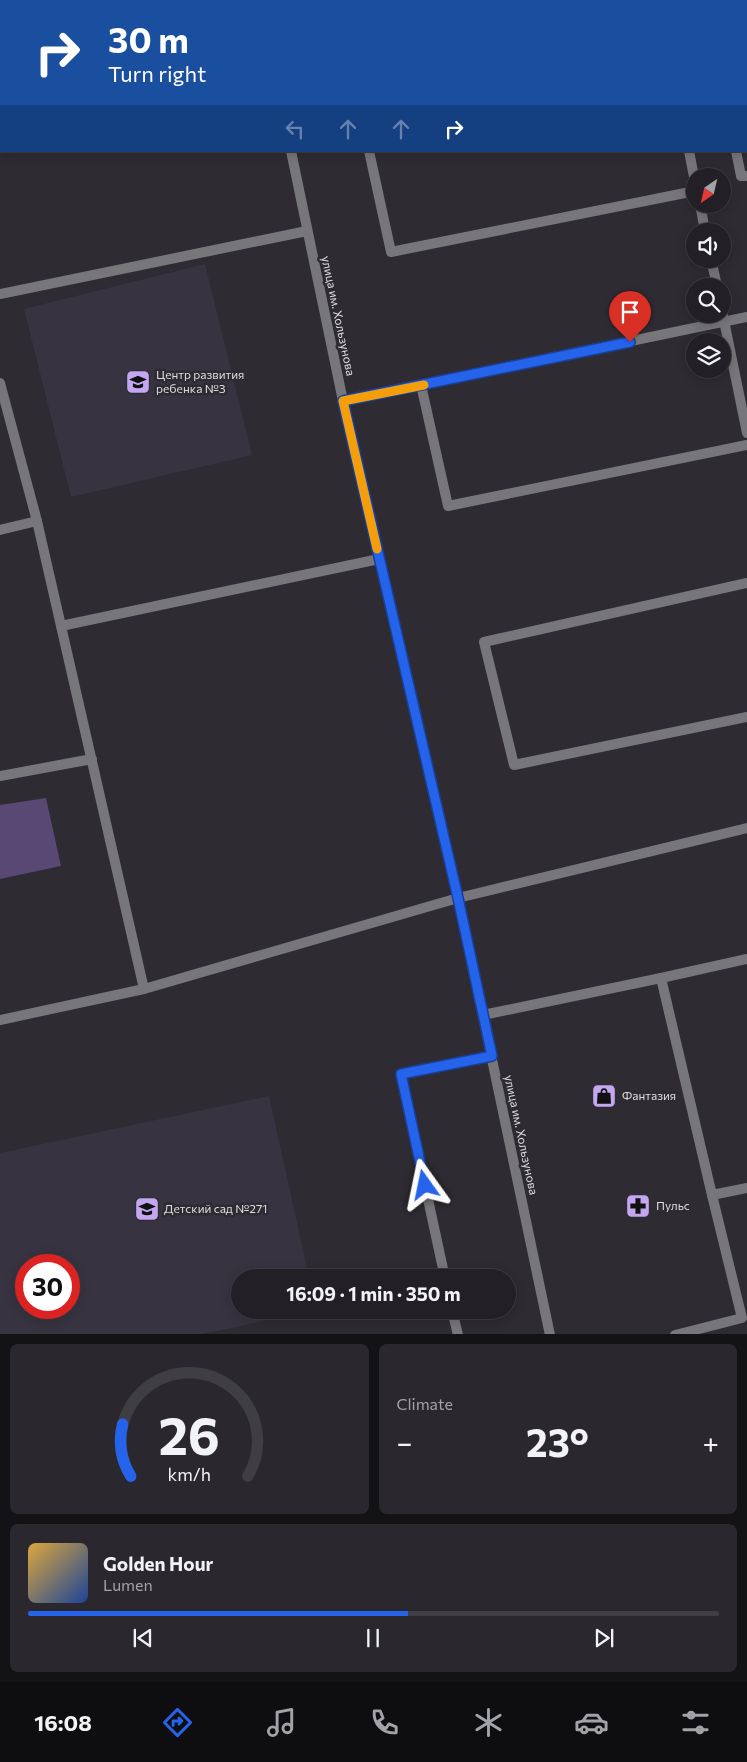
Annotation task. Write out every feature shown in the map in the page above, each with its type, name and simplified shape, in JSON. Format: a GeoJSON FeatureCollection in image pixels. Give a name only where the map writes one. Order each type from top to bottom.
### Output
{"type":"FeatureCollection","features":[{"type":"Feature","properties":{"kind":"street","name":"улица им. Хользунова"},"geometry":{"type":"LineString","coordinates":[[290,152],[343,401],[458,898],[550,1334]]}},
{"type":"Feature","properties":{"kind":"street"},"geometry":{"type":"LineString","coordinates":[[369,152],[392,252],[686,194]]}},
{"type":"Feature","properties":{"kind":"street"},"geometry":{"type":"LineString","coordinates":[[688,152],[692,168]]}},
{"type":"Feature","properties":{"kind":"street"},"geometry":{"type":"LineString","coordinates":[[736,152],[741,176],[747,176]]}},
{"type":"Feature","properties":{"kind":"street"},"geometry":{"type":"LineString","coordinates":[[0,294],[307,231]]}},
{"type":"Feature","properties":{"kind":"street"},"geometry":{"type":"LineString","coordinates":[[731,321],[747,317]]}},
{"type":"Feature","properties":{"kind":"street"},"geometry":{"type":"LineString","coordinates":[[343,401],[720,323]]}},
{"type":"Feature","properties":{"kind":"street"},"geometry":{"type":"LineString","coordinates":[[725,323],[747,433]]}},
{"type":"Feature","properties":{"kind":"street"},"geometry":{"type":"LineString","coordinates":[[0,383],[37,521],[144,990]]}},
{"type":"Feature","properties":{"kind":"street"},"geometry":{"type":"LineString","coordinates":[[420,385],[448,506],[747,445]]}},
{"type":"Feature","properties":{"kind":"street"},"geometry":{"type":"LineString","coordinates":[[0,530],[37,521]]}},
{"type":"Feature","properties":{"kind":"street"},"geometry":{"type":"LineString","coordinates":[[61,626],[379,559]]}},
{"type":"Feature","properties":{"kind":"street"},"geometry":{"type":"LineString","coordinates":[[747,583],[484,642],[514,765],[747,717]]}},
{"type":"Feature","properties":{"kind":"street"},"geometry":{"type":"LineString","coordinates":[[0,776],[92,759]]}},
{"type":"Feature","properties":{"kind":"street"},"geometry":{"type":"LineString","coordinates":[[0,1020],[144,990],[458,898],[747,828]]}},
{"type":"Feature","properties":{"kind":"street"},"geometry":{"type":"LineString","coordinates":[[483,1015],[747,959]]}},
{"type":"Feature","properties":{"kind":"street"},"geometry":{"type":"LineString","coordinates":[[661,978],[712,1196],[745,1317],[675,1334]]}},
{"type":"Feature","properties":{"kind":"street"},"geometry":{"type":"LineString","coordinates":[[443,1269],[401,1074],[492,1056]]}},
{"type":"Feature","properties":{"kind":"street"},"geometry":{"type":"LineString","coordinates":[[712,1196],[747,1188]]}},
{"type":"Feature","properties":{"kind":"street"},"geometry":{"type":"LineString","coordinates":[[454,1319],[458,1334]]}},
{"type":"Feature","properties":{"kind":"shaded area","name":"Центр развития ребенка №3"},"geometry":{"type":"Polygon","coordinates":[[[205,264],[252,455],[71,497],[24,309],[205,264]]]}},
{"type":"Feature","properties":{"kind":"shaded area"},"geometry":{"type":"Polygon","coordinates":[[[46,798],[61,866],[0,879],[0,805],[46,798]]]}},
{"type":"Feature","properties":{"kind":"shaded area","name":"Детский сад №271"},"geometry":{"type":"Polygon","coordinates":[[[269,1096],[307,1269],[231,1269],[231,1319],[273,1319],[202,1334],[0,1334],[0,1153],[269,1096]]]}},
{"type":"Feature","properties":{"kind":"slow traffic"},"geometry":{"type":"LineString","coordinates":[[377,549],[343,401],[424,385]]}},
{"type":"Feature","properties":{"kind":"place","name":"Центр развития ребенка №3"},"geometry":{"type":"Point","coordinates":[138,382]}},
{"type":"Feature","properties":{"kind":"place","name":"Фантазия"},"geometry":{"type":"Point","coordinates":[604,1096]}},
{"type":"Feature","properties":{"kind":"place","name":"Пульс"},"geometry":{"type":"Point","coordinates":[638,1206]}},
{"type":"Feature","properties":{"kind":"place","name":"Детский сад №271"},"geometry":{"type":"Point","coordinates":[147,1209]}},
{"type":"Feature","properties":{"kind":"route"},"geometry":{"type":"LineString","coordinates":[[425,1185],[401,1074],[492,1056],[458,898],[343,401],[630,342]]}}]}
